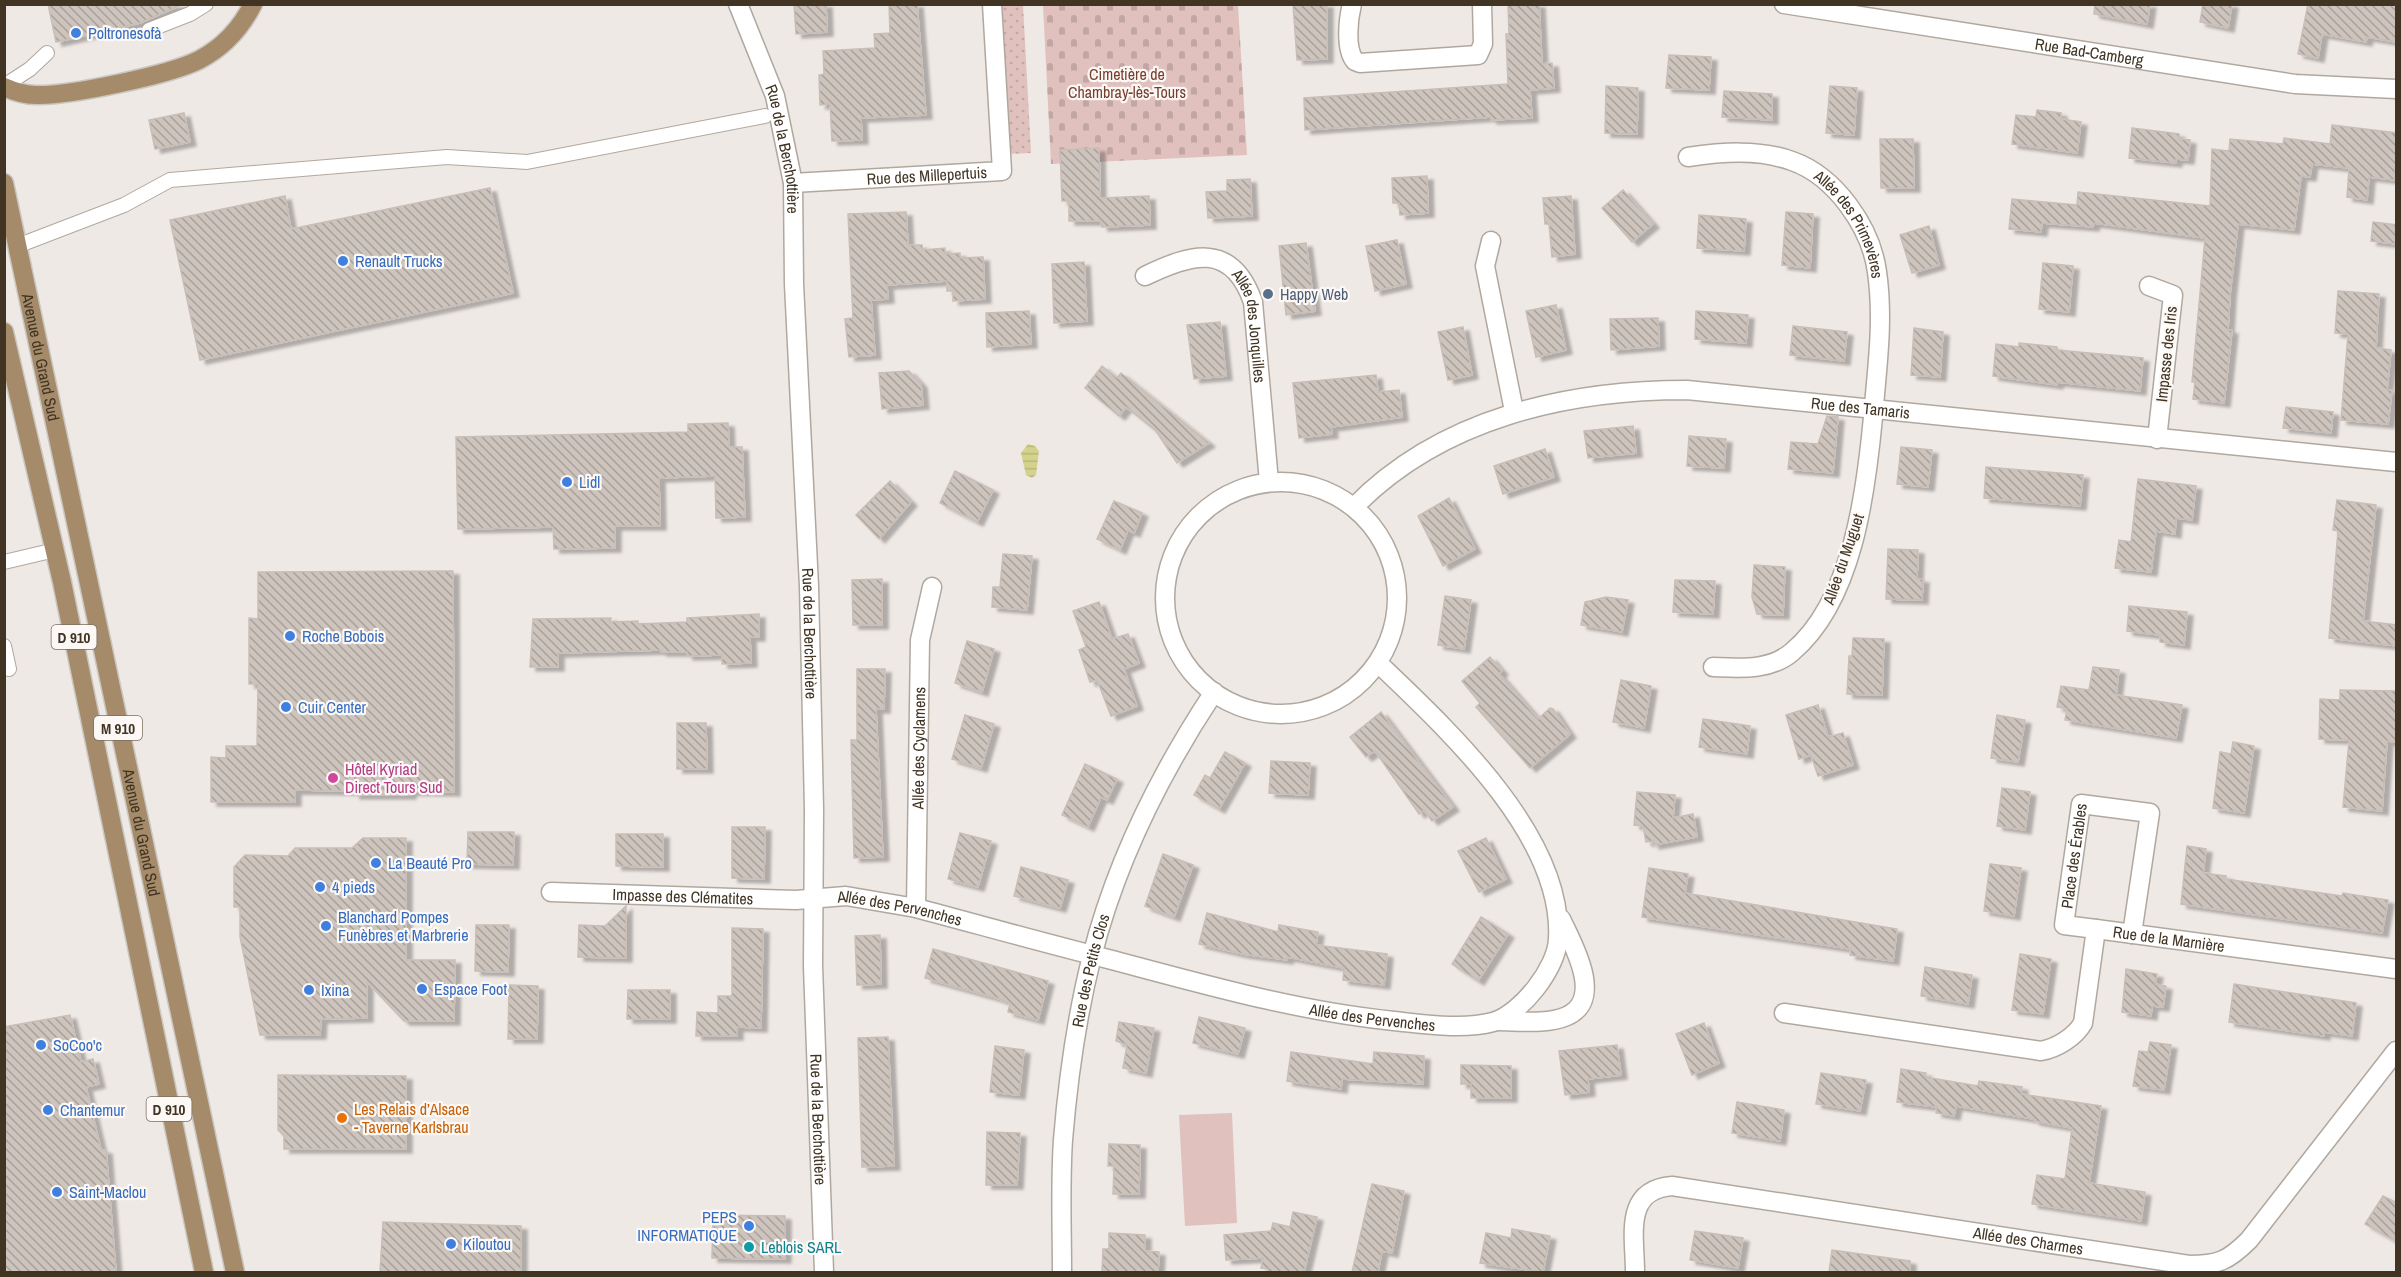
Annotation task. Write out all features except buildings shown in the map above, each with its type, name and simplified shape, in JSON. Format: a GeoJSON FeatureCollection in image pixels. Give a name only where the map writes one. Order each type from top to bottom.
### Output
{"type":"FeatureCollection","features":[{"type":"Feature","properties":{"kind":"main road"},"geometry":{"type":"LineString","coordinates":[[4,87],[17,93],[50,95],[172,70],[198,61],[218,48],[235,32],[253,4]]}},
{"type":"Feature","properties":{"kind":"main road","name":"Avenue du Grand Sud"},"geometry":{"type":"LineString","coordinates":[[4,183],[235,1272]]}},
{"type":"Feature","properties":{"kind":"main road","name":"Avenue du Grand Sud"},"geometry":{"type":"LineString","coordinates":[[6,341],[55,550],[204,1272]]}},
{"type":"Feature","properties":{"kind":"street","name":"Rue de la Berchottière"},"geometry":{"type":"LineString","coordinates":[[738,4],[775,96],[793,183],[795,295],[809,586],[813,966],[824,1272]]}},
{"type":"Feature","properties":{"kind":"street","name":"Rue des Millepertuis"},"geometry":{"type":"LineString","coordinates":[[793,183],[1002,171],[992,4]]}},
{"type":"Feature","properties":{"kind":"street"},"geometry":{"type":"LineString","coordinates":[[1352,4],[1349,19],[1351,55],[1355,61],[1360,63],[1478,55],[1483,44],[1482,4]]}},
{"type":"Feature","properties":{"kind":"street","name":"Rue Bad-Camberg"},"geometry":{"type":"LineString","coordinates":[[1784,4],[2295,84],[2397,89]]}},
{"type":"Feature","properties":{"kind":"street","name":"Allée des Primevères"},"geometry":{"type":"LineString","coordinates":[[1688,157],[1731,152],[1753,153],[1793,161],[1828,184],[1852,211],[1871,249],[1880,298],[1873,409]]}},
{"type":"Feature","properties":{"kind":"street"},"geometry":{"type":"LineString","coordinates":[[1491,241],[1485,266],[1514,411]]}},
{"type":"Feature","properties":{"kind":"street","name":"Allée des Jonquilles"},"geometry":{"type":"LineString","coordinates":[[1145,276],[1175,261],[1204,256],[1229,265],[1248,287],[1253,302],[1269,482]]}},
{"type":"Feature","properties":{"kind":"street","name":"Impasse des Iris"},"geometry":{"type":"LineString","coordinates":[[2149,286],[2173,295],[2157,439]]}},
{"type":"Feature","properties":{"kind":"street","name":"Rue des Tamaris"},"geometry":{"type":"LineString","coordinates":[[1354,507],[1390,472],[1423,452],[1514,411],[1559,400],[1634,390],[1687,390],[2397,462]]}},
{"type":"Feature","properties":{"kind":"street","name":"Allée du Muguet"},"geometry":{"type":"LineString","coordinates":[[1713,667],[1746,668],[1771,664],[1790,654],[1807,638],[1825,612],[1843,569],[1860,512],[1873,409]]}},
{"type":"Feature","properties":{"kind":"street"},"geometry":{"type":"LineString","coordinates":[[1269,482],[1297,482],[1324,489],[1354,507],[1374,526],[1391,557],[1399,590],[1396,625],[1377,663],[1361,683],[1333,703],[1301,713],[1267,714],[1234,705],[1205,686],[1183,661],[1169,630],[1164,597],[1169,563],[1184,533],[1207,507],[1236,490],[1269,482]]}},
{"type":"Feature","properties":{"kind":"street","name":"Allée des Cyclamens"},"geometry":{"type":"LineString","coordinates":[[916,908],[920,640],[932,587]]}},
{"type":"Feature","properties":{"kind":"street"},"geometry":{"type":"LineString","coordinates":[[1377,663],[1437,720],[1483,771],[1518,817],[1554,889],[1560,915],[1558,945],[1544,979],[1511,1012],[1495,1021]]}},
{"type":"Feature","properties":{"kind":"street","name":"Rue des Petits Clos"},"geometry":{"type":"LineString","coordinates":[[1062,1272],[1063,1141],[1074,1052],[1092,956],[1123,864],[1154,794],[1190,729],[1214,692]]}},
{"type":"Feature","properties":{"kind":"street","name":"Place des Érables"},"geometry":{"type":"LineString","coordinates":[[2096,929],[2064,925],[2081,804],[2150,813],[2132,934]]}},
{"type":"Feature","properties":{"kind":"street","name":"Impasse des Clématites"},"geometry":{"type":"LineString","coordinates":[[551,892],[814,898]]}},
{"type":"Feature","properties":{"kind":"street","name":"Allée des Pervenches"},"geometry":{"type":"LineString","coordinates":[[814,898],[861,897],[916,908],[1281,1005],[1357,1017],[1425,1024],[1548,1021],[1568,1016],[1578,1006],[1584,994],[1585,977],[1560,915]]}},
{"type":"Feature","properties":{"kind":"street","name":"Rue de la Marnière"},"geometry":{"type":"LineString","coordinates":[[1784,1013],[2042,1051],[2053,1049],[2079,1030],[2083,1023],[2096,929],[2397,969]]}},
{"type":"Feature","properties":{"kind":"street","name":"Allée des Charmes"},"geometry":{"type":"LineString","coordinates":[[1635,1272],[1635,1221],[1638,1204],[1655,1188],[1672,1186],[2188,1266],[2212,1266],[2232,1258],[2250,1240],[2397,1051]]}},
{"type":"Feature","properties":{"kind":"lane"},"geometry":{"type":"LineString","coordinates":[[149,30],[190,14],[207,4]]}},
{"type":"Feature","properties":{"kind":"lane"},"geometry":{"type":"LineString","coordinates":[[4,87],[30,69],[47,53]]}},
{"type":"Feature","properties":{"kind":"lane"},"geometry":{"type":"LineString","coordinates":[[17,246],[124,205],[170,180],[447,157],[527,162],[765,116]]}},
{"type":"Feature","properties":{"kind":"lane"},"geometry":{"type":"LineString","coordinates":[[4,562],[55,550]]}},
{"type":"Feature","properties":{"kind":"lane"},"geometry":{"type":"LineString","coordinates":[[4,646],[9,669]]}},
{"type":"Feature","properties":{"kind":"green space"},"geometry":{"type":"Polygon","coordinates":[[[1000,5],[1023,5],[1031,153],[1008,154],[1000,5]]]}},
{"type":"Feature","properties":{"kind":"green space","name":"Cimetière de Chambray-lès-Tours"},"geometry":{"type":"Polygon","coordinates":[[[1043,5],[1238,5],[1247,155],[1051,164],[1043,5]]]}},
{"type":"Feature","properties":{"kind":"green space"},"geometry":{"type":"Polygon","coordinates":[[[1232,1113],[1237,1223],[1185,1226],[1179,1115],[1232,1113]]]}},
{"type":"Feature","properties":{"kind":"shaded area"},"geometry":{"type":"Polygon","coordinates":[[[1028,444],[1035,446],[1039,451],[1036,475],[1032,478],[1026,475],[1021,453],[1028,444]]]}},
{"type":"Feature","properties":{"kind":"place","name":"Poltronesofà"},"geometry":{"type":"Point","coordinates":[76,33]}},
{"type":"Feature","properties":{"kind":"place","name":"Renault Trucks"},"geometry":{"type":"Point","coordinates":[343,261]}},
{"type":"Feature","properties":{"kind":"place","name":"Happy Web"},"geometry":{"type":"Point","coordinates":[1268,294]}},
{"type":"Feature","properties":{"kind":"place","name":"Lidl"},"geometry":{"type":"Point","coordinates":[567,482]}},
{"type":"Feature","properties":{"kind":"place","name":"Roche Bobois"},"geometry":{"type":"Point","coordinates":[290,636]}},
{"type":"Feature","properties":{"kind":"place","name":"Cuir Center"},"geometry":{"type":"Point","coordinates":[286,707]}},
{"type":"Feature","properties":{"kind":"place","name":"Hôtel Kyriad Direct Tours Sud"},"geometry":{"type":"Point","coordinates":[333,778]}},
{"type":"Feature","properties":{"kind":"place","name":"La Beauté Pro"},"geometry":{"type":"Point","coordinates":[376,863]}},
{"type":"Feature","properties":{"kind":"place","name":"4 pieds"},"geometry":{"type":"Point","coordinates":[320,887]}},
{"type":"Feature","properties":{"kind":"place","name":"Blanchard Pompes Funèbres et Marbrerie"},"geometry":{"type":"Point","coordinates":[326,926]}},
{"type":"Feature","properties":{"kind":"place","name":"Espace Foot"},"geometry":{"type":"Point","coordinates":[422,989]}},
{"type":"Feature","properties":{"kind":"place","name":"Ixina"},"geometry":{"type":"Point","coordinates":[309,990]}},
{"type":"Feature","properties":{"kind":"place","name":"SoCoo'c"},"geometry":{"type":"Point","coordinates":[41,1045]}},
{"type":"Feature","properties":{"kind":"place","name":"Chantemur"},"geometry":{"type":"Point","coordinates":[48,1110]}},
{"type":"Feature","properties":{"kind":"place","name":"Les Relais d’Alsace - Taverne Karlsbrau"},"geometry":{"type":"Point","coordinates":[342,1118]}},
{"type":"Feature","properties":{"kind":"place","name":"Saint-Maclou"},"geometry":{"type":"Point","coordinates":[57,1192]}},
{"type":"Feature","properties":{"kind":"place","name":"PEPS INFORMATIQUE"},"geometry":{"type":"Point","coordinates":[749,1226]}},
{"type":"Feature","properties":{"kind":"place","name":"Kiloutou"},"geometry":{"type":"Point","coordinates":[451,1244]}},
{"type":"Feature","properties":{"kind":"place","name":"Leblois SARL"},"geometry":{"type":"Point","coordinates":[749,1247]}}]}
